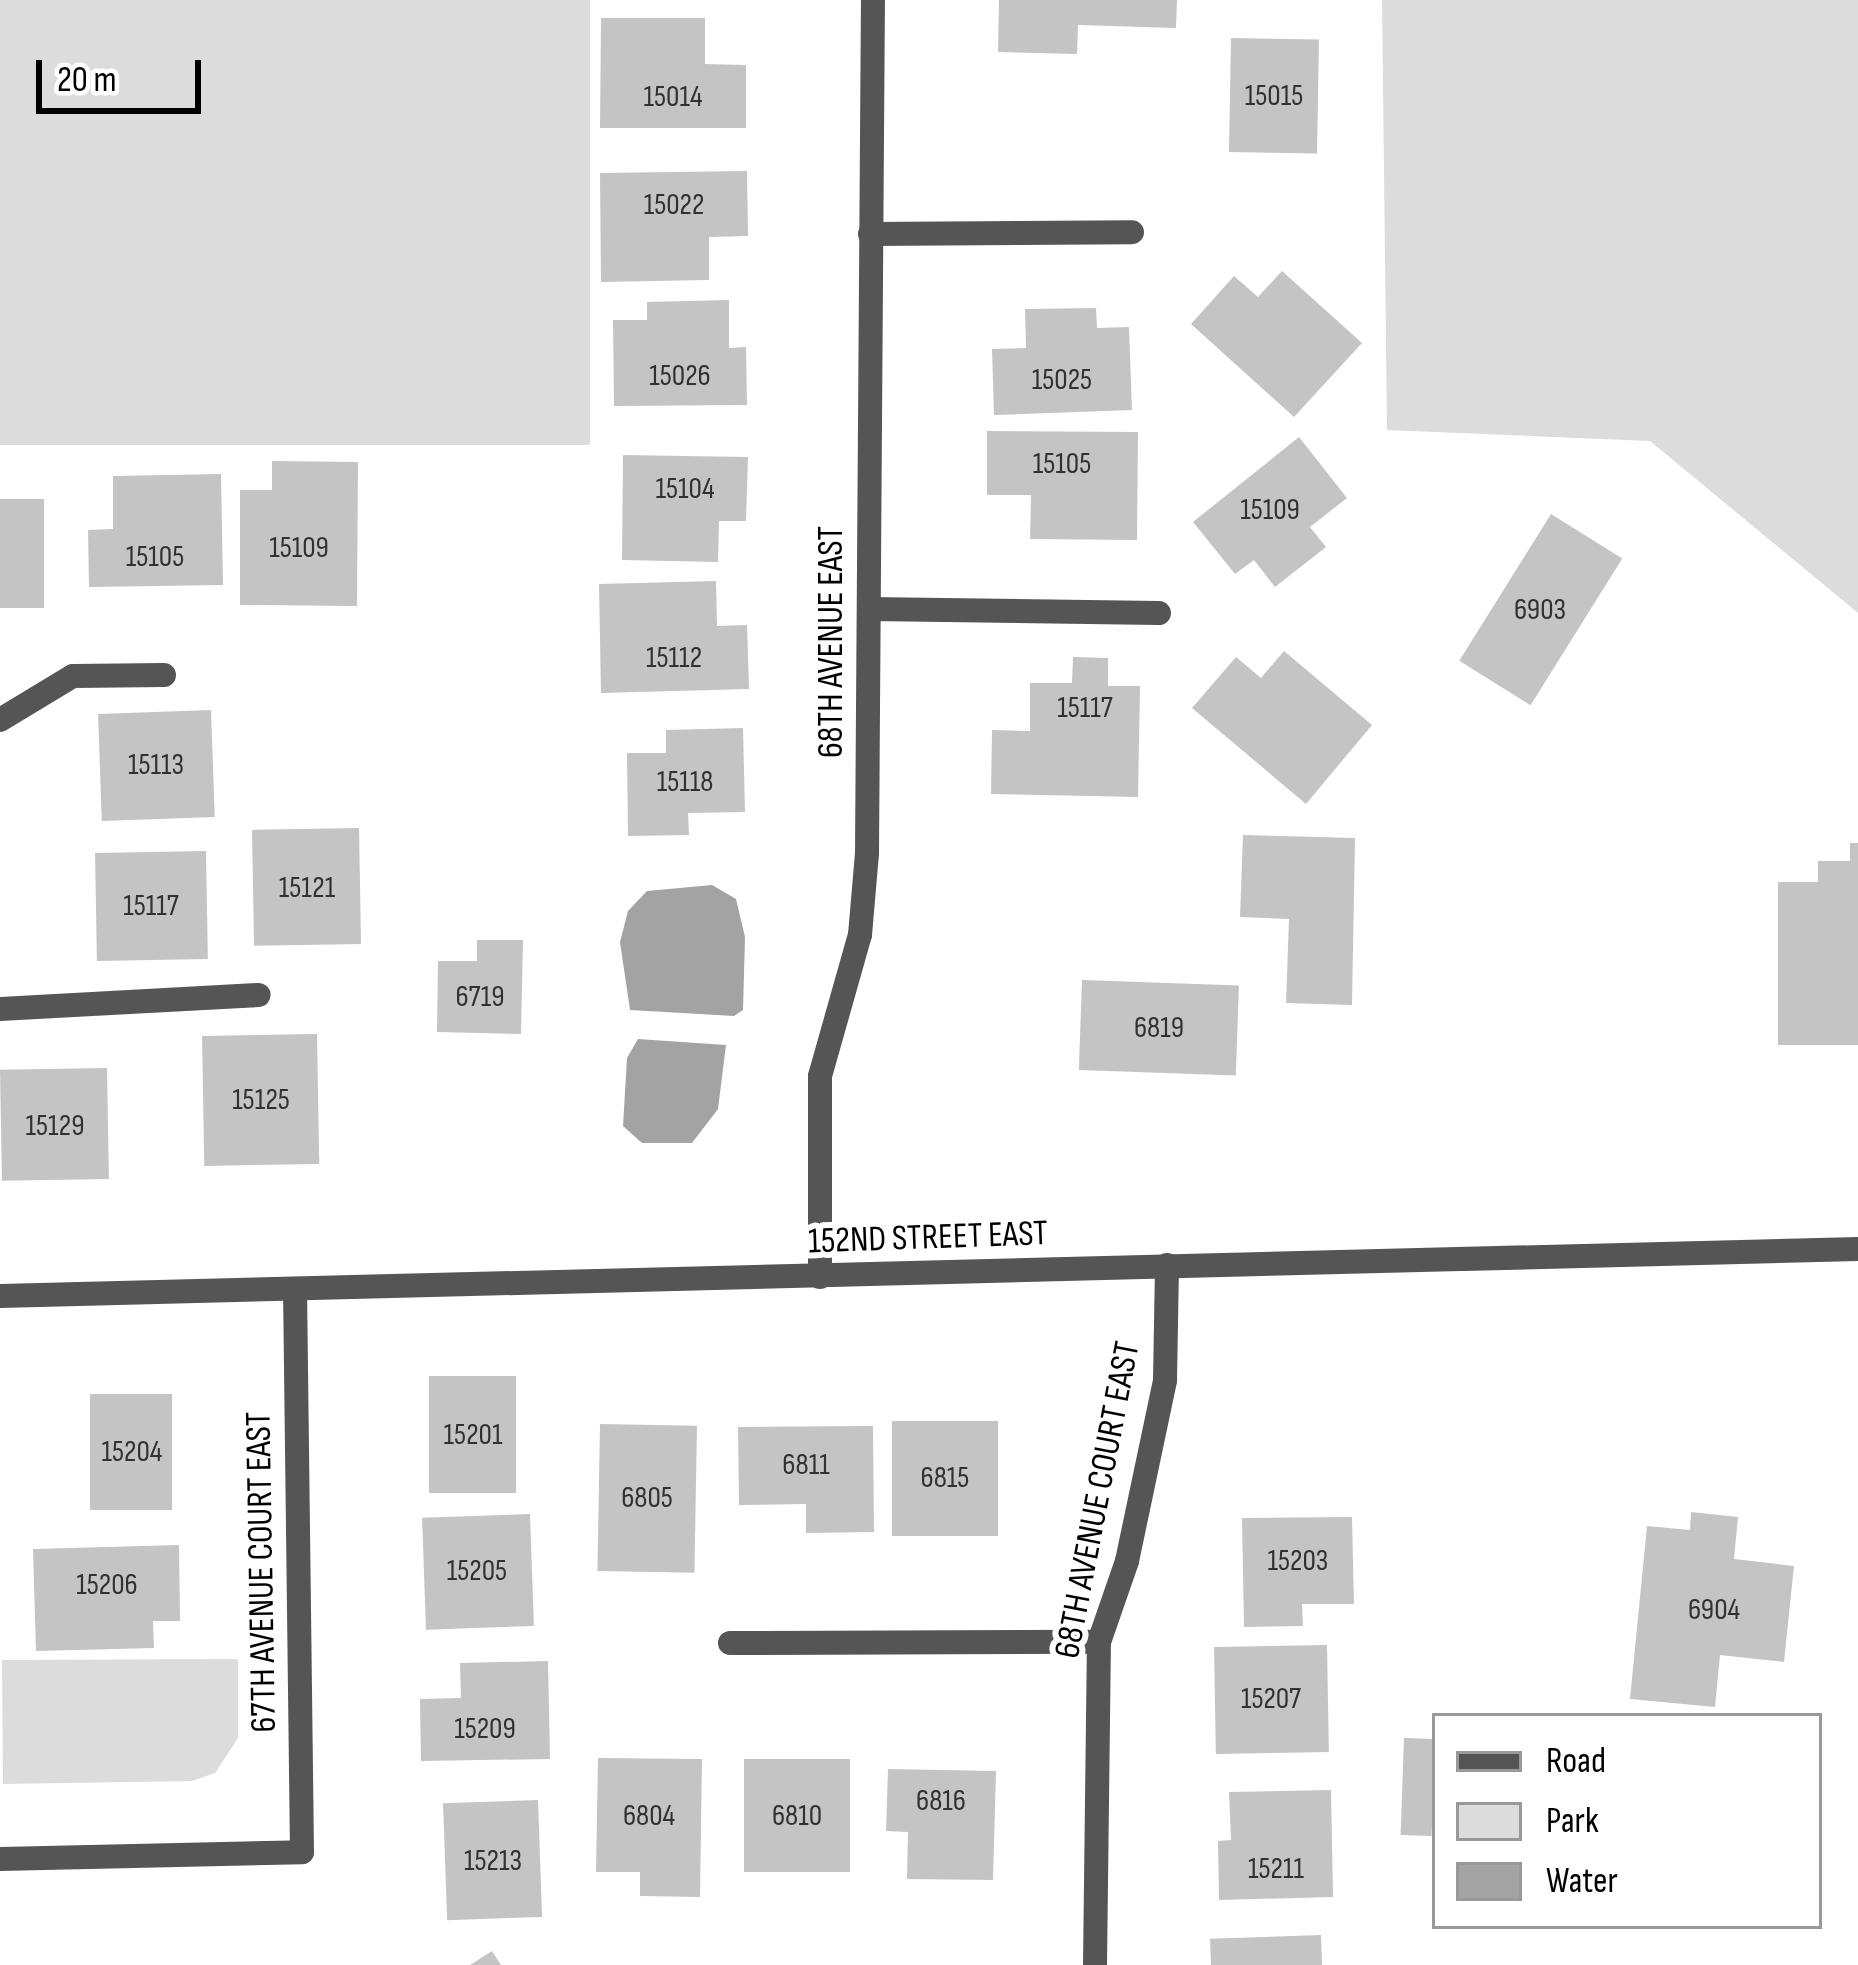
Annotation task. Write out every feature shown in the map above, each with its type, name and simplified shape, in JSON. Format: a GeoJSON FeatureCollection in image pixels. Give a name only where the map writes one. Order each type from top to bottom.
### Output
{"type":"FeatureCollection","features":[{"type":"Feature","properties":{"kind":"street","name":"68TH AVENUE EAST"},"geometry":{"type":"LineString","coordinates":[[820,1277],[820,1076],[860,935],[867,854],[873,0]]}},
{"type":"Feature","properties":{"kind":"street"},"geometry":{"type":"LineString","coordinates":[[870,234],[1132,232]]}},
{"type":"Feature","properties":{"kind":"street"},"geometry":{"type":"LineString","coordinates":[[869,609],[1160,613]]}},
{"type":"Feature","properties":{"kind":"street"},"geometry":{"type":"LineString","coordinates":[[0,720],[73,676],[164,675]]}},
{"type":"Feature","properties":{"kind":"street"},"geometry":{"type":"LineString","coordinates":[[0,1009],[259,995]]}},
{"type":"Feature","properties":{"kind":"street","name":"152ND STREET EAST"},"geometry":{"type":"LineString","coordinates":[[0,1296],[1858,1249]]}},
{"type":"Feature","properties":{"kind":"street","name":"68TH AVENUE COURT EAST"},"geometry":{"type":"LineString","coordinates":[[1094,1965],[1099,1642],[1127,1561],[1165,1380],[1167,1265]]}},
{"type":"Feature","properties":{"kind":"street","name":"67TH AVENUE COURT EAST"},"geometry":{"type":"LineString","coordinates":[[0,1859],[302,1852],[295,1290]]}},
{"type":"Feature","properties":{"kind":"street"},"geometry":{"type":"LineString","coordinates":[[730,1643],[1099,1642]]}},
{"type":"Feature","properties":{"kind":"green space"},"geometry":{"type":"Polygon","coordinates":[[[0,0],[590,0],[590,445],[0,445],[0,0]]]}},
{"type":"Feature","properties":{"kind":"green space"},"geometry":{"type":"Polygon","coordinates":[[[1382,0],[1858,0],[1858,613],[1650,441],[1387,430],[1382,0]]]}},
{"type":"Feature","properties":{"kind":"green space"},"geometry":{"type":"Polygon","coordinates":[[[238,1659],[238,1738],[215,1773],[192,1781],[3,1784],[2,1660],[238,1659]]]}},
{"type":"Feature","properties":{"kind":"water"},"geometry":{"type":"Polygon","coordinates":[[[712,885],[736,899],[745,937],[743,1010],[734,1016],[630,1010],[620,942],[628,911],[647,891],[712,885]]]}},
{"type":"Feature","properties":{"kind":"water"},"geometry":{"type":"Polygon","coordinates":[[[638,1039],[726,1045],[718,1109],[692,1143],[642,1143],[623,1126],[627,1058],[638,1039]]]}},
{"type":"Feature","properties":{"kind":"building"},"geometry":{"type":"Polygon","coordinates":[[[999,0],[1177,0],[1176,28],[1078,25],[1077,54],[998,52],[999,0]]]}},
{"type":"Feature","properties":{"kind":"building"},"geometry":{"type":"Polygon","coordinates":[[[601,18],[705,18],[705,64],[746,65],[746,128],[600,128],[601,18]]]}},
{"type":"Feature","properties":{"kind":"building"},"geometry":{"type":"Polygon","coordinates":[[[1231,38],[1319,40],[1317,154],[1229,152],[1231,38]]]}},
{"type":"Feature","properties":{"kind":"building"},"geometry":{"type":"Polygon","coordinates":[[[747,171],[748,236],[709,237],[709,280],[601,282],[600,173],[747,171]]]}},
{"type":"Feature","properties":{"kind":"building"},"geometry":{"type":"Polygon","coordinates":[[[1282,271],[1362,343],[1294,417],[1191,324],[1234,276],[1258,297],[1282,271]]]}},
{"type":"Feature","properties":{"kind":"building"},"geometry":{"type":"Polygon","coordinates":[[[729,300],[729,348],[746,347],[747,405],[614,406],[613,320],[647,320],[647,302],[729,300]]]}},
{"type":"Feature","properties":{"kind":"building"},"geometry":{"type":"Polygon","coordinates":[[[1096,308],[1097,328],[1129,327],[1132,410],[994,415],[992,349],[1026,348],[1025,309],[1096,308]]]}},
{"type":"Feature","properties":{"kind":"building"},"geometry":{"type":"Polygon","coordinates":[[[987,431],[1138,432],[1137,540],[1030,539],[1031,495],[987,495],[987,431]]]}},
{"type":"Feature","properties":{"kind":"building"},"geometry":{"type":"Polygon","coordinates":[[[1299,437],[1347,498],[1310,527],[1326,547],[1275,587],[1254,560],[1235,574],[1193,522],[1299,437]]]}},
{"type":"Feature","properties":{"kind":"building"},"geometry":{"type":"Polygon","coordinates":[[[623,455],[748,457],[746,521],[719,521],[718,562],[622,560],[623,455]]]}},
{"type":"Feature","properties":{"kind":"building"},"geometry":{"type":"Polygon","coordinates":[[[272,461],[358,462],[357,606],[240,605],[240,490],[272,490],[272,461]]]}},
{"type":"Feature","properties":{"kind":"building"},"geometry":{"type":"Polygon","coordinates":[[[221,474],[223,585],[89,587],[88,530],[113,529],[113,476],[221,474]]]}},
{"type":"Feature","properties":{"kind":"building"},"geometry":{"type":"Polygon","coordinates":[[[0,499],[44,499],[44,608],[0,608],[0,499]]]}},
{"type":"Feature","properties":{"kind":"building"},"geometry":{"type":"Polygon","coordinates":[[[1551,514],[1622,559],[1531,705],[1459,661],[1551,514]]]}},
{"type":"Feature","properties":{"kind":"building"},"geometry":{"type":"Polygon","coordinates":[[[716,581],[717,626],[747,625],[749,689],[601,693],[599,584],[716,581]]]}},
{"type":"Feature","properties":{"kind":"building"},"geometry":{"type":"Polygon","coordinates":[[[1284,651],[1372,725],[1306,804],[1192,708],[1236,657],[1261,678],[1284,651]]]}},
{"type":"Feature","properties":{"kind":"building"},"geometry":{"type":"Polygon","coordinates":[[[1073,657],[1108,658],[1108,686],[1140,686],[1138,797],[991,794],[992,730],[1030,731],[1030,683],[1072,683],[1073,657]]]}},
{"type":"Feature","properties":{"kind":"building"},"geometry":{"type":"Polygon","coordinates":[[[211,710],[215,817],[102,821],[98,714],[211,710]]]}},
{"type":"Feature","properties":{"kind":"building"},"geometry":{"type":"Polygon","coordinates":[[[743,728],[745,812],[688,813],[689,835],[628,836],[627,753],[666,753],[666,730],[743,728]]]}},
{"type":"Feature","properties":{"kind":"building"},"geometry":{"type":"Polygon","coordinates":[[[359,828],[361,944],[254,946],[252,830],[359,828]]]}},
{"type":"Feature","properties":{"kind":"building"},"geometry":{"type":"Polygon","coordinates":[[[1243,835],[1355,838],[1352,1005],[1286,1003],[1289,919],[1240,917],[1243,835]]]}},
{"type":"Feature","properties":{"kind":"building"},"geometry":{"type":"Polygon","coordinates":[[[1850,843],[1858,843],[1858,1045],[1778,1045],[1778,882],[1818,882],[1818,861],[1850,861],[1850,843]]]}},
{"type":"Feature","properties":{"kind":"building"},"geometry":{"type":"Polygon","coordinates":[[[206,851],[208,959],[97,961],[95,853],[206,851]]]}},
{"type":"Feature","properties":{"kind":"building"},"geometry":{"type":"Polygon","coordinates":[[[477,940],[523,940],[521,1034],[437,1032],[438,961],[477,961],[477,940]]]}},
{"type":"Feature","properties":{"kind":"building"},"geometry":{"type":"Polygon","coordinates":[[[1082,980],[1239,985],[1236,1075],[1079,1070],[1082,980]]]}},
{"type":"Feature","properties":{"kind":"building"},"geometry":{"type":"Polygon","coordinates":[[[317,1034],[319,1164],[204,1166],[202,1036],[317,1034]]]}},
{"type":"Feature","properties":{"kind":"building"},"geometry":{"type":"Polygon","coordinates":[[[107,1068],[109,1179],[2,1181],[0,1070],[107,1068]]]}},
{"type":"Feature","properties":{"kind":"building"},"geometry":{"type":"Polygon","coordinates":[[[429,1376],[516,1376],[516,1493],[429,1493],[429,1376]]]}},
{"type":"Feature","properties":{"kind":"building"},"geometry":{"type":"Polygon","coordinates":[[[90,1394],[172,1394],[172,1510],[90,1510],[90,1394]]]}},
{"type":"Feature","properties":{"kind":"building"},"geometry":{"type":"Polygon","coordinates":[[[892,1421],[998,1421],[998,1536],[892,1536],[892,1421]]]}},
{"type":"Feature","properties":{"kind":"building"},"geometry":{"type":"Polygon","coordinates":[[[600,1424],[697,1426],[694,1573],[597,1571],[600,1424]]]}},
{"type":"Feature","properties":{"kind":"building"},"geometry":{"type":"Polygon","coordinates":[[[873,1426],[874,1532],[806,1533],[806,1504],[739,1505],[738,1427],[873,1426]]]}},
{"type":"Feature","properties":{"kind":"building"},"geometry":{"type":"Polygon","coordinates":[[[1691,1512],[1738,1517],[1734,1559],[1794,1566],[1784,1662],[1720,1655],[1715,1707],[1630,1699],[1647,1526],[1690,1530],[1691,1512]]]}},
{"type":"Feature","properties":{"kind":"building"},"geometry":{"type":"Polygon","coordinates":[[[530,1514],[534,1626],[426,1630],[422,1518],[530,1514]]]}},
{"type":"Feature","properties":{"kind":"building"},"geometry":{"type":"Polygon","coordinates":[[[1352,1517],[1354,1604],[1302,1604],[1303,1626],[1244,1627],[1242,1518],[1352,1517]]]}},
{"type":"Feature","properties":{"kind":"building"},"geometry":{"type":"Polygon","coordinates":[[[179,1545],[180,1621],[153,1621],[154,1648],[36,1651],[33,1549],[179,1545]]]}},
{"type":"Feature","properties":{"kind":"building"},"geometry":{"type":"Polygon","coordinates":[[[1327,1645],[1329,1752],[1216,1754],[1214,1647],[1327,1645]]]}},
{"type":"Feature","properties":{"kind":"building"},"geometry":{"type":"Polygon","coordinates":[[[548,1661],[550,1759],[421,1761],[420,1699],[461,1698],[460,1663],[548,1661]]]}},
{"type":"Feature","properties":{"kind":"building"},"geometry":{"type":"Polygon","coordinates":[[[1404,1738],[1432,1739],[1432,1836],[1401,1835],[1404,1738]]]}},
{"type":"Feature","properties":{"kind":"building"},"geometry":{"type":"Polygon","coordinates":[[[598,1758],[702,1759],[700,1897],[640,1896],[640,1872],[596,1872],[598,1758]]]}},
{"type":"Feature","properties":{"kind":"building"},"geometry":{"type":"Polygon","coordinates":[[[744,1759],[850,1759],[850,1872],[744,1872],[744,1759]]]}},
{"type":"Feature","properties":{"kind":"building"},"geometry":{"type":"Polygon","coordinates":[[[888,1769],[996,1771],[993,1880],[907,1879],[908,1832],[886,1831],[888,1769]]]}},
{"type":"Feature","properties":{"kind":"building"},"geometry":{"type":"Polygon","coordinates":[[[1331,1790],[1333,1897],[1219,1900],[1218,1841],[1231,1840],[1229,1792],[1331,1790]]]}},
{"type":"Feature","properties":{"kind":"building"},"geometry":{"type":"Polygon","coordinates":[[[538,1800],[542,1917],[447,1920],[443,1803],[538,1800]]]}},
{"type":"Feature","properties":{"kind":"building"},"geometry":{"type":"Polygon","coordinates":[[[1321,1935],[1322,1965],[1211,1965],[1210,1939],[1321,1935]]]}},
{"type":"Feature","properties":{"kind":"building"},"geometry":{"type":"Polygon","coordinates":[[[492,1951],[501,1965],[470,1965],[492,1951]]]}}]}
